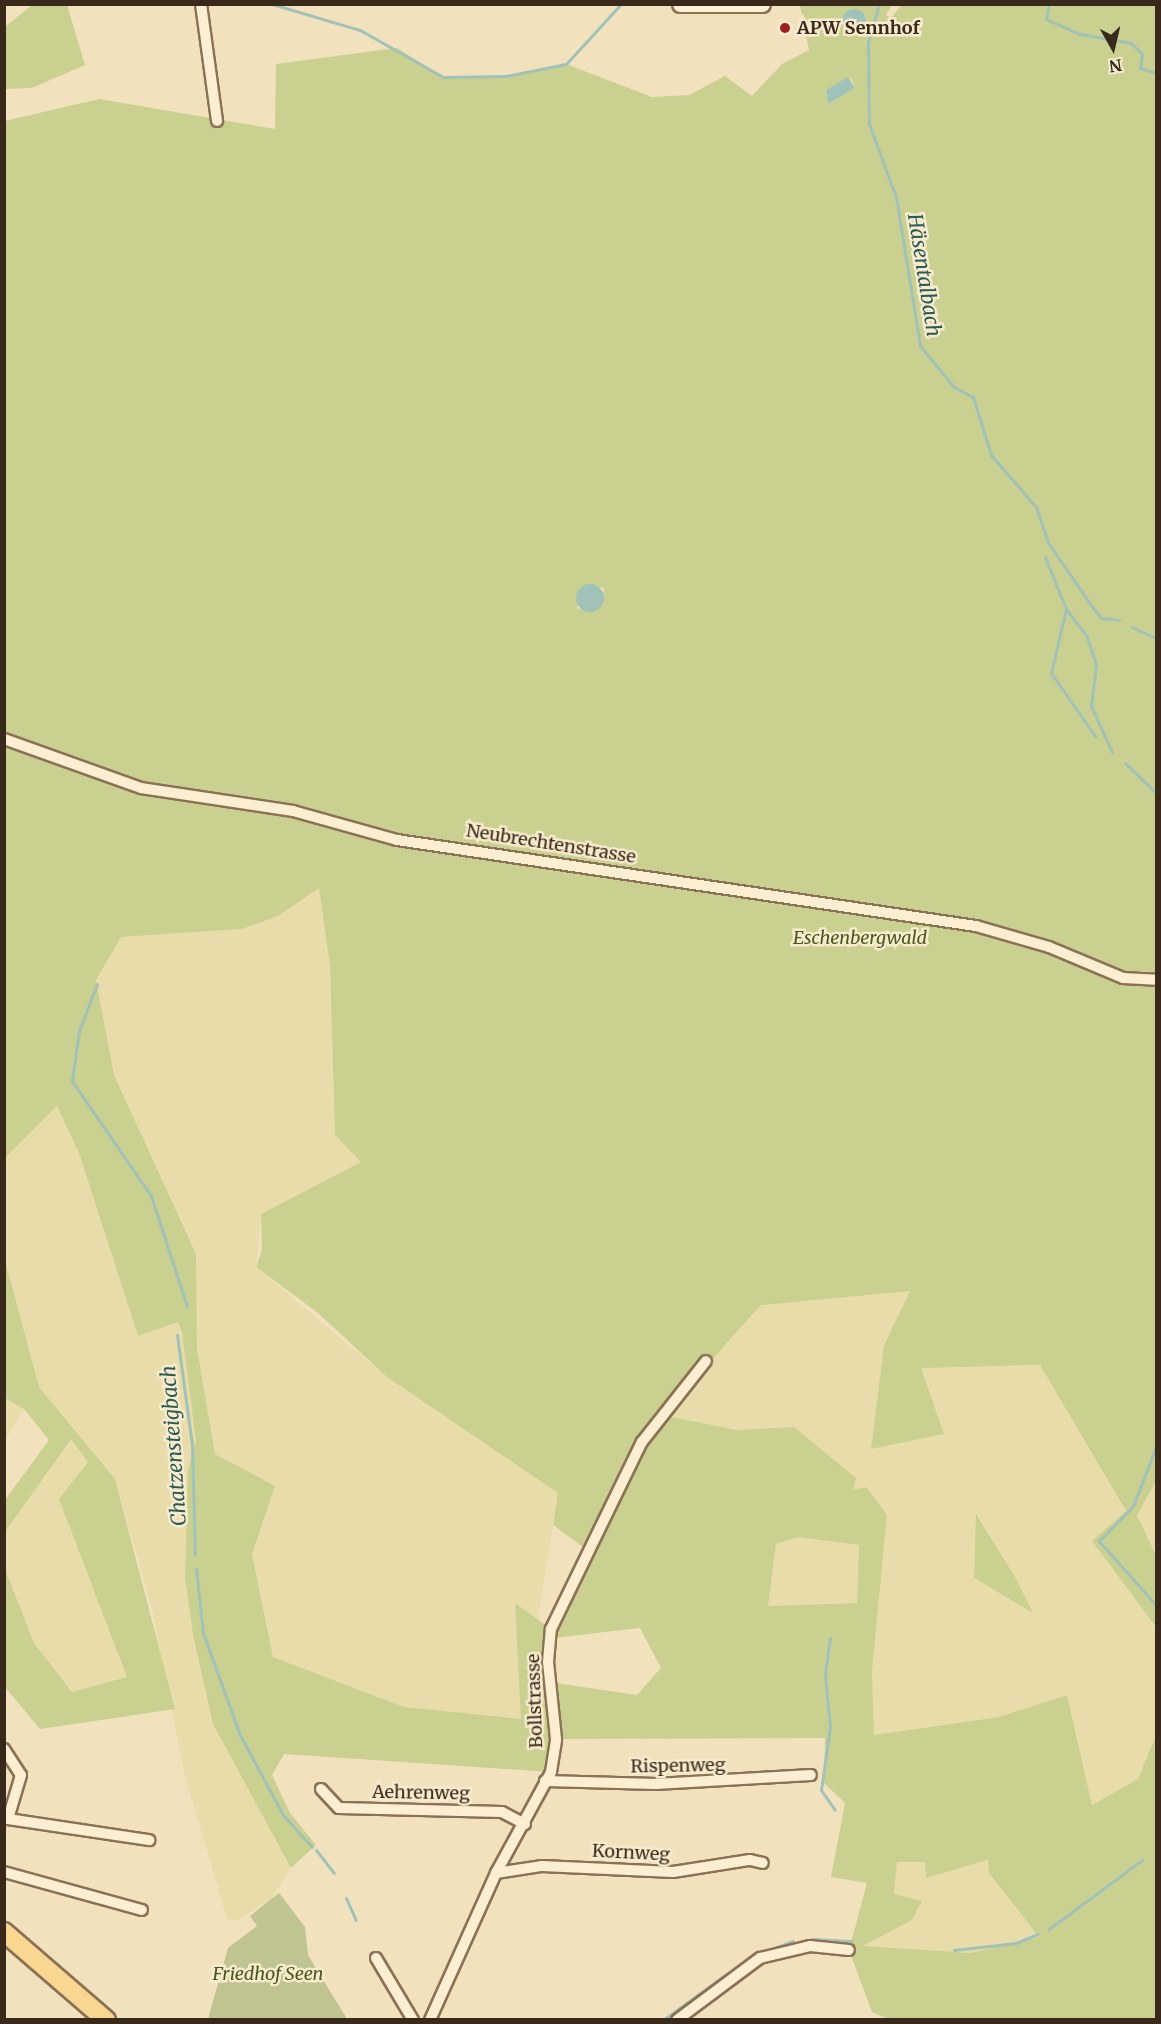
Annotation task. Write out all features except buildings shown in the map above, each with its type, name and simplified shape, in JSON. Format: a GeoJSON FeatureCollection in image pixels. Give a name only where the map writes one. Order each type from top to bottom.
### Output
{"type":"FeatureCollection","features":[{"type":"Feature","properties":{"kind":"main road"},"geometry":{"type":"LineString","coordinates":[[4,1932],[106,2019]]}},
{"type":"Feature","properties":{"kind":"street"},"geometry":{"type":"LineString","coordinates":[[201,4],[217,121]]}},
{"type":"Feature","properties":{"kind":"street"},"geometry":{"type":"LineString","coordinates":[[680,4],[762,4]]}},
{"type":"Feature","properties":{"kind":"street","name":"Neubrechtenstrasse"},"geometry":{"type":"LineString","coordinates":[[4,739],[148,790],[293,811],[397,840],[976,926],[1096,966],[1130,980],[1156,980]]}},
{"type":"Feature","properties":{"kind":"street","name":"Bollstrasse"},"geometry":{"type":"LineString","coordinates":[[430,2019],[496,1872],[525,1824],[545,1781],[556,1739],[548,1662],[551,1629],[642,1442],[706,1361]]}},
{"type":"Feature","properties":{"kind":"street"},"geometry":{"type":"LineString","coordinates":[[4,1749],[21,1775],[8,1819],[148,1840]]}},
{"type":"Feature","properties":{"kind":"street","name":"Rispenweg"},"geometry":{"type":"LineString","coordinates":[[545,1781],[656,1784],[811,1775]]}},
{"type":"Feature","properties":{"kind":"street","name":"Aehrenweg"},"geometry":{"type":"LineString","coordinates":[[321,1789],[339,1808],[502,1812],[525,1824]]}},
{"type":"Feature","properties":{"kind":"street","name":"Kornweg"},"geometry":{"type":"LineString","coordinates":[[496,1872],[542,1866],[674,1872],[750,1860],[763,1863]]}},
{"type":"Feature","properties":{"kind":"street"},"geometry":{"type":"LineString","coordinates":[[4,1872],[142,1910]]}},
{"type":"Feature","properties":{"kind":"street"},"geometry":{"type":"LineString","coordinates":[[676,2019],[760,1958],[810,1946],[849,1950]]}},
{"type":"Feature","properties":{"kind":"street"},"geometry":{"type":"LineString","coordinates":[[376,1958],[412,2019]]}},
{"type":"Feature","properties":{"kind":"shaded area"},"geometry":{"type":"Polygon","coordinates":[[[319,888],[330,966],[335,1135],[361,1162],[261,1214],[256,1267],[387,1377],[558,1493],[538,1620],[515,1604],[522,1719],[404,1707],[273,1657],[252,1554],[274,1486],[215,1454],[197,1348],[196,1254],[114,1075],[96,980],[121,937],[243,929],[278,916],[319,888]]]}},
{"type":"Feature","properties":{"kind":"shaded area"},"geometry":{"type":"Polygon","coordinates":[[[57,1105],[79,1153],[138,1336],[178,1322],[184,1336],[196,1441],[188,1470],[185,1577],[193,1635],[213,1724],[291,1868],[271,1899],[238,1920],[227,1919],[184,1772],[152,1609],[115,1479],[39,1387],[5,1260],[4,1158],[57,1105]]]}},
{"type":"Feature","properties":{"kind":"shaded area"},"geometry":{"type":"Polygon","coordinates":[[[910,1290],[884,1345],[871,1449],[920,1368],[1040,1365],[1126,1512],[1092,1541],[1156,1627],[1156,1735],[1138,1779],[1092,1805],[1067,1695],[999,1717],[874,1735],[872,1671],[887,1515],[853,1490],[794,1427],[737,1430],[661,1416],[761,1304],[910,1290]],[[977,1515],[974,1578],[1032,1612],[1014,1575],[977,1515]]]}},
{"type":"Feature","properties":{"kind":"shaded area"},"geometry":{"type":"Polygon","coordinates":[[[5,1398],[24,1409],[5,1440],[5,1398]]]}},
{"type":"Feature","properties":{"kind":"shaded area"},"geometry":{"type":"Polygon","coordinates":[[[71,1438],[88,1462],[98,1597],[127,1678],[72,1692],[34,1643],[5,1569],[5,1532],[71,1438]]]}},
{"type":"Feature","properties":{"kind":"shaded area"},"geometry":{"type":"Polygon","coordinates":[[[1156,1481],[1156,1554],[1137,1515],[1156,1481]]]}},
{"type":"Feature","properties":{"kind":"shaded area"},"geometry":{"type":"Polygon","coordinates":[[[798,1537],[859,1545],[858,1603],[767,1606],[776,1544],[798,1537]]]}},
{"type":"Feature","properties":{"kind":"shaded area"},"geometry":{"type":"Polygon","coordinates":[[[989,1860],[989,1873],[1039,1937],[970,1953],[862,1947],[912,1920],[922,1902],[894,1894],[897,1862],[925,1862],[926,1878],[989,1860]]]}},
{"type":"Feature","properties":{"kind":"green space"},"geometry":{"type":"Polygon","coordinates":[[[32,5],[67,5],[85,65],[32,88],[5,89],[5,27],[32,5]]]}},
{"type":"Feature","properties":{"kind":"green space","name":"Eschenbergwald"},"geometry":{"type":"Polygon","coordinates":[[[800,5],[892,5],[886,15],[891,18],[901,5],[1156,5],[1156,1481],[1137,1515],[1156,1555],[1156,1627],[1092,1541],[1126,1511],[1040,1365],[921,1368],[944,1434],[871,1449],[884,1345],[910,1291],[761,1305],[662,1415],[737,1430],[794,1427],[856,1478],[853,1490],[866,1487],[887,1515],[872,1671],[874,1735],[999,1717],[1067,1695],[1092,1805],[1138,1779],[1156,1735],[1156,2019],[891,2020],[872,2012],[849,1950],[867,1883],[831,1877],[845,1803],[824,1783],[825,1738],[556,1739],[551,1772],[284,1754],[272,1775],[290,1813],[316,1845],[291,1868],[213,1724],[193,1635],[185,1578],[188,1470],[196,1441],[182,1332],[178,1322],[138,1336],[79,1153],[57,1106],[5,1158],[5,121],[99,99],[275,129],[276,64],[397,48],[443,77],[506,76],[566,64],[652,97],[689,95],[725,76],[752,96],[782,64],[809,50],[800,5]],[[851,78],[826,90],[828,104],[855,88],[851,78]],[[583,587],[577,609],[602,605],[604,588],[583,587]],[[319,888],[278,916],[242,929],[121,937],[96,980],[114,1075],[196,1254],[197,1348],[215,1454],[275,1486],[252,1554],[273,1657],[404,1707],[521,1719],[515,1603],[551,1629],[548,1662],[555,1683],[637,1695],[661,1668],[640,1628],[553,1638],[591,1553],[553,1525],[558,1493],[387,1377],[318,1313],[256,1267],[262,1250],[261,1214],[361,1162],[335,1135],[330,966],[319,888]],[[798,1537],[776,1544],[768,1606],[857,1603],[859,1545],[798,1537]],[[988,1860],[926,1878],[925,1862],[897,1862],[894,1894],[922,1901],[912,1920],[863,1946],[970,1953],[1039,1937],[989,1873],[988,1860]]]}},
{"type":"Feature","properties":{"kind":"green space"},"geometry":{"type":"Polygon","coordinates":[[[5,1260],[39,1387],[115,1479],[175,1709],[40,1729],[5,1687],[5,1569],[34,1643],[72,1692],[127,1677],[59,1499],[88,1462],[71,1439],[5,1532],[5,1500],[49,1440],[24,1409],[5,1398],[5,1260]]]}},
{"type":"Feature","properties":{"kind":"green space"},"geometry":{"type":"Polygon","coordinates":[[[976,1514],[1014,1575],[1033,1613],[974,1578],[976,1514]]]}},
{"type":"Feature","properties":{"kind":"green space","name":"Friedhof Seen"},"geometry":{"type":"Polygon","coordinates":[[[279,1893],[305,1927],[308,1955],[347,2019],[208,2019],[228,1948],[257,1926],[250,1916],[279,1893]]]}},
{"type":"Feature","properties":{"kind":"water"},"geometry":{"type":"Polygon","coordinates":[[[854,9],[862,13],[866,21],[862,29],[854,33],[846,29],[842,21],[846,13],[854,9]]]}},
{"type":"Feature","properties":{"kind":"water"},"geometry":{"type":"Polygon","coordinates":[[[848,77],[855,88],[828,104],[826,90],[848,77]]]}},
{"type":"Feature","properties":{"kind":"water"},"geometry":{"type":"Polygon","coordinates":[[[590,584],[600,588],[604,598],[600,608],[590,612],[580,608],[576,598],[580,588],[590,584]]]}},
{"type":"Feature","properties":{"kind":"waterway"},"geometry":{"type":"LineString","coordinates":[[272,4],[360,30],[443,77],[506,76],[566,64],[621,4]]}},
{"type":"Feature","properties":{"kind":"waterway","name":"Häsentalbach"},"geometry":{"type":"LineString","coordinates":[[879,4],[868,43],[869,124],[896,197],[920,346],[954,387],[973,397],[991,455],[1036,507],[1049,544],[1093,608],[1101,618],[1119,620]]}},
{"type":"Feature","properties":{"kind":"waterway"},"geometry":{"type":"LineString","coordinates":[[1049,4],[1046,19],[1080,34],[1131,43],[1142,54],[1140,68],[1156,73]]}},
{"type":"Feature","properties":{"kind":"waterway","name":"Häsentalbach"},"geometry":{"type":"LineString","coordinates":[[1045,557],[1066,609],[1051,673],[1095,736]]}},
{"type":"Feature","properties":{"kind":"waterway","name":"Häsentalbach"},"geometry":{"type":"LineString","coordinates":[[1066,609],[1087,637],[1096,665],[1091,706],[1112,752]]}},
{"type":"Feature","properties":{"kind":"waterway","name":"Häsentalbach"},"geometry":{"type":"LineString","coordinates":[[1132,627],[1156,638]]}},
{"type":"Feature","properties":{"kind":"waterway","name":"Häsentalbach"},"geometry":{"type":"LineString","coordinates":[[1125,763],[1156,793]]}},
{"type":"Feature","properties":{"kind":"waterway","name":"Chatzensteigbach"},"geometry":{"type":"LineString","coordinates":[[97,984],[79,1031],[72,1081],[151,1196],[187,1306]]}},
{"type":"Feature","properties":{"kind":"waterway","name":"Chatzensteigbach"},"geometry":{"type":"LineString","coordinates":[[177,1335],[192,1444],[195,1555]]}},
{"type":"Feature","properties":{"kind":"waterway"},"geometry":{"type":"LineString","coordinates":[[1156,1447],[1133,1506],[1099,1541],[1156,1605]]}},
{"type":"Feature","properties":{"kind":"waterway","name":"Chatzensteigbach"},"geometry":{"type":"LineString","coordinates":[[196,1569],[203,1633],[240,1735],[283,1815],[312,1847]]}},
{"type":"Feature","properties":{"kind":"waterway"},"geometry":{"type":"LineString","coordinates":[[830,1638],[825,1675],[830,1727],[821,1790],[835,1810]]}},
{"type":"Feature","properties":{"kind":"waterway","name":"Chatzensteigbach"},"geometry":{"type":"LineString","coordinates":[[316,1850],[334,1873]]}},
{"type":"Feature","properties":{"kind":"waterway"},"geometry":{"type":"LineString","coordinates":[[1049,1929],[1142,1860]]}},
{"type":"Feature","properties":{"kind":"waterway","name":"Chatzensteigbach"},"geometry":{"type":"LineString","coordinates":[[346,1898],[356,1920]]}},
{"type":"Feature","properties":{"kind":"waterway"},"geometry":{"type":"LineString","coordinates":[[954,1950],[1016,1943],[1037,1934]]}},
{"type":"Feature","properties":{"kind":"waterway"},"geometry":{"type":"LineString","coordinates":[[811,1939],[851,1941]]}},
{"type":"Feature","properties":{"kind":"waterway"},"geometry":{"type":"LineString","coordinates":[[761,1953],[793,1941]]}},
{"type":"Feature","properties":{"kind":"waterway"},"geometry":{"type":"LineString","coordinates":[[739,1965],[755,1955]]}},
{"type":"Feature","properties":{"kind":"waterway"},"geometry":{"type":"LineString","coordinates":[[663,2020],[725,1975]]}},
{"type":"Feature","properties":{"kind":"place","name":"APW Sennhof"},"geometry":{"type":"Point","coordinates":[785,28]}}]}
